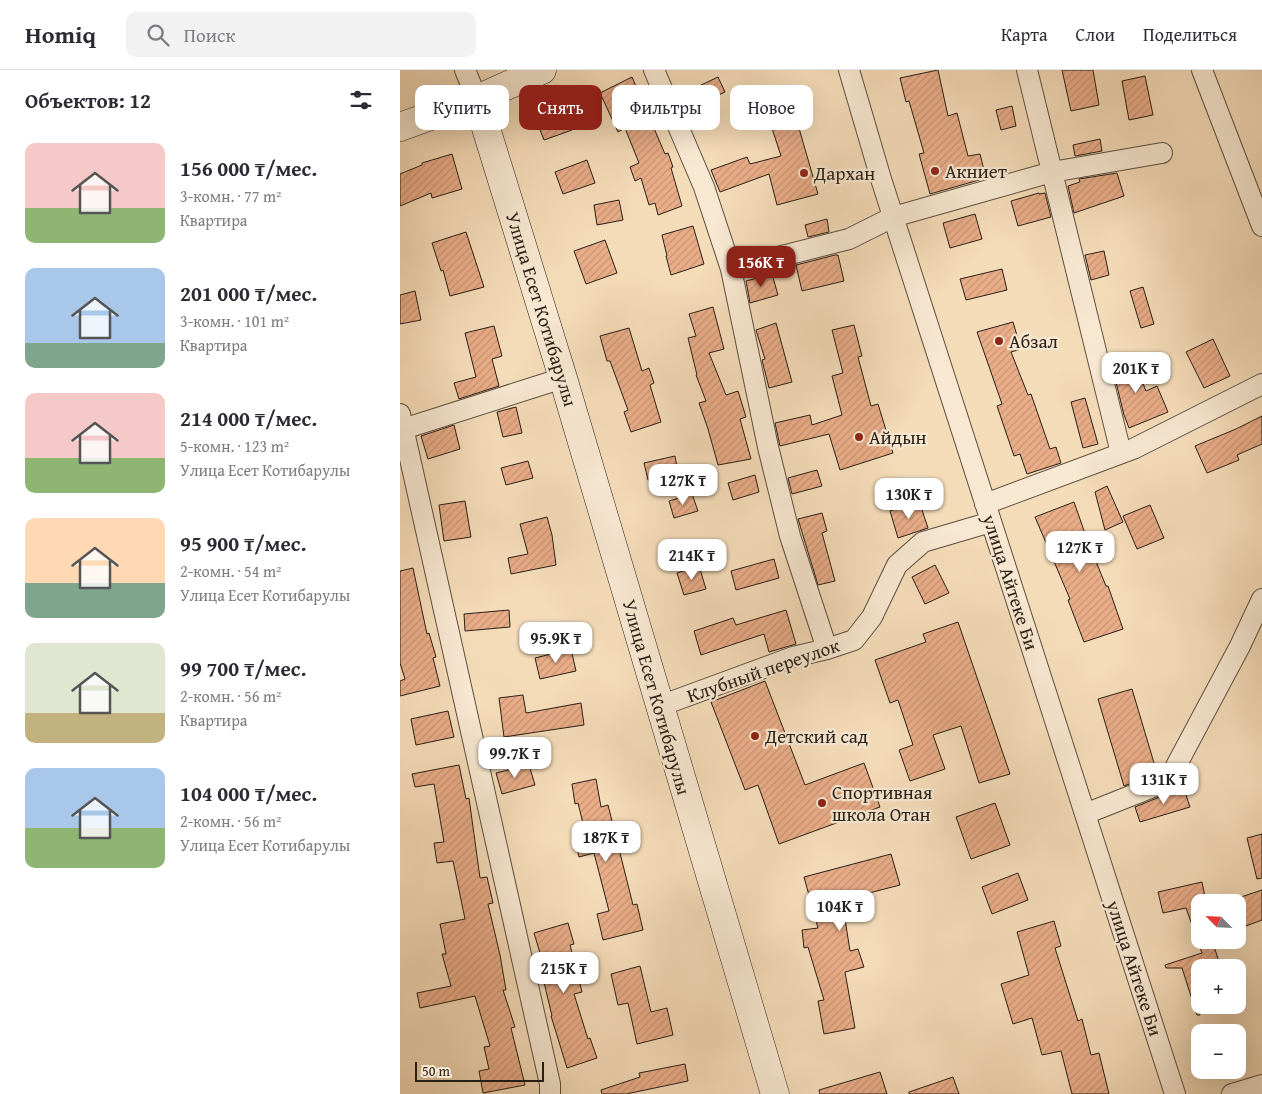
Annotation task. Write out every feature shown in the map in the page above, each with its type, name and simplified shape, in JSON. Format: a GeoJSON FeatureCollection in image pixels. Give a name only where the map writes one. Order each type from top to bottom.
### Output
{"type":"FeatureCollection","features":[{"type":"Feature","properties":{"kind":"main road"},"geometry":{"type":"LineString","coordinates":[[509,85],[542,70]]}},
{"type":"Feature","properties":{"kind":"main road"},"geometry":{"type":"LineString","coordinates":[[400,127],[415,122]]}},
{"type":"Feature","properties":{"kind":"main road","name":"Улица Есет Котибарулы"},"geometry":{"type":"LineString","coordinates":[[487,130],[563,378],[775,1094]]}},
{"type":"Feature","properties":{"kind":"street"},"geometry":{"type":"LineString","coordinates":[[465,70],[472,85]]}},
{"type":"Feature","properties":{"kind":"street"},"geometry":{"type":"LineString","coordinates":[[654,70],[704,187],[731,269],[768,447],[790,536],[827,649]]}},
{"type":"Feature","properties":{"kind":"street","name":"улица Айтеке Би"},"geometry":{"type":"LineString","coordinates":[[849,70],[893,217],[1175,1094]]}},
{"type":"Feature","properties":{"kind":"street"},"geometry":{"type":"LineString","coordinates":[[1027,70],[1121,453]]}},
{"type":"Feature","properties":{"kind":"street"},"geometry":{"type":"LineString","coordinates":[[1202,70],[1262,226]]}},
{"type":"Feature","properties":{"kind":"street"},"geometry":{"type":"LineString","coordinates":[[731,269],[849,239],[893,217],[1052,172],[1162,153]]}},
{"type":"Feature","properties":{"kind":"street"},"geometry":{"type":"LineString","coordinates":[[550,1094],[550,1084],[401,424],[563,378]]}},
{"type":"Feature","properties":{"kind":"street","name":"Клубный переулок"},"geometry":{"type":"LineString","coordinates":[[660,706],[792,657],[827,649],[854,640],[872,617],[897,565],[923,542],[1133,449],[1262,384]]}},
{"type":"Feature","properties":{"kind":"street"},"geometry":{"type":"LineString","coordinates":[[1085,814],[1168,781],[1240,646],[1262,599]]}},
{"type":"Feature","properties":{"kind":"street"},"geometry":{"type":"LineString","coordinates":[[1232,1094],[1262,1085]]}},
{"type":"Feature","properties":{"kind":"building"},"geometry":{"type":"Polygon","coordinates":[[[938,70],[948,116],[957,113],[968,156],[980,154],[986,178],[930,194],[919,154],[924,153],[909,101],[906,102],[900,78],[938,70]]]}},
{"type":"Feature","properties":{"kind":"building"},"geometry":{"type":"Polygon","coordinates":[[[1062,70],[1093,70],[1099,105],[1071,111],[1062,70]]]}},
{"type":"Feature","properties":{"kind":"building"},"geometry":{"type":"Polygon","coordinates":[[[1145,76],[1153,115],[1129,120],[1122,81],[1145,76]]]}},
{"type":"Feature","properties":{"kind":"building"},"geometry":{"type":"Polygon","coordinates":[[[632,77],[635,85],[616,85],[632,77]]]}},
{"type":"Feature","properties":{"kind":"building"},"geometry":{"type":"Polygon","coordinates":[[[718,77],[725,92],[720,94],[720,85],[701,85],[718,77]]]}},
{"type":"Feature","properties":{"kind":"building"},"geometry":{"type":"Polygon","coordinates":[[[612,87],[612,119],[602,97],[602,92],[612,87]]]}},
{"type":"Feature","properties":{"kind":"building"},"geometry":{"type":"Polygon","coordinates":[[[1012,106],[1016,126],[1001,130],[996,110],[1012,106]]]}},
{"type":"Feature","properties":{"kind":"building"},"geometry":{"type":"Polygon","coordinates":[[[540,130],[572,130],[544,140],[540,130]]]}},
{"type":"Feature","properties":{"kind":"building"},"geometry":{"type":"Polygon","coordinates":[[[626,130],[655,130],[665,154],[668,153],[682,206],[658,215],[655,203],[649,205],[641,178],[635,181],[630,167],[639,163],[626,130]]]}},
{"type":"Feature","properties":{"kind":"building"},"geometry":{"type":"Polygon","coordinates":[[[773,130],[799,130],[818,194],[777,205],[769,174],[720,192],[711,170],[747,157],[750,164],[781,156],[773,130]]]}},
{"type":"Feature","properties":{"kind":"building"},"geometry":{"type":"Polygon","coordinates":[[[1100,139],[1102,151],[1075,156],[1073,145],[1100,139]]]}},
{"type":"Feature","properties":{"kind":"building"},"geometry":{"type":"Polygon","coordinates":[[[452,154],[462,189],[432,198],[431,193],[400,206],[400,174],[422,165],[422,163],[452,154]]]}},
{"type":"Feature","properties":{"kind":"building"},"geometry":{"type":"Polygon","coordinates":[[[587,160],[595,183],[563,194],[555,172],[587,160]]]}},
{"type":"Feature","properties":{"kind":"building"},"geometry":{"type":"Polygon","coordinates":[[[1117,173],[1124,196],[1074,213],[1068,186],[1080,182],[1079,179],[1117,173]]]}},
{"type":"Feature","properties":{"kind":"building"},"geometry":{"type":"Polygon","coordinates":[[[1045,193],[1051,217],[1018,226],[1011,201],[1045,193]]]}},
{"type":"Feature","properties":{"kind":"building"},"geometry":{"type":"Polygon","coordinates":[[[619,200],[623,220],[597,225],[594,205],[619,200]]]}},
{"type":"Feature","properties":{"kind":"building"},"geometry":{"type":"Polygon","coordinates":[[[975,214],[982,239],[950,248],[943,223],[975,214]]]}},
{"type":"Feature","properties":{"kind":"building"},"geometry":{"type":"Polygon","coordinates":[[[827,219],[829,232],[808,237],[805,225],[827,219]]]}},
{"type":"Feature","properties":{"kind":"building"},"geometry":{"type":"Polygon","coordinates":[[[693,226],[704,264],[671,275],[662,235],[693,226]]]}},
{"type":"Feature","properties":{"kind":"building"},"geometry":{"type":"Polygon","coordinates":[[[466,232],[484,287],[450,296],[443,270],[441,271],[432,243],[466,232]]]}},
{"type":"Feature","properties":{"kind":"building"},"geometry":{"type":"Polygon","coordinates":[[[605,240],[617,273],[586,284],[574,251],[605,240]]]}},
{"type":"Feature","properties":{"kind":"building"},"geometry":{"type":"Polygon","coordinates":[[[1104,251],[1109,275],[1091,280],[1085,255],[1104,251]]]}},
{"type":"Feature","properties":{"kind":"building"},"geometry":{"type":"Polygon","coordinates":[[[838,255],[844,281],[802,291],[796,265],[838,255]]]}},
{"type":"Feature","properties":{"kind":"building"},"geometry":{"type":"Polygon","coordinates":[[[1002,269],[1007,290],[966,300],[960,279],[1002,269]]]}},
{"type":"Feature","properties":{"kind":"building"},"geometry":{"type":"Polygon","coordinates":[[[772,274],[778,295],[750,303],[746,281],[772,274]]]}},
{"type":"Feature","properties":{"kind":"building"},"geometry":{"type":"Polygon","coordinates":[[[1143,287],[1154,324],[1141,328],[1130,291],[1143,287]]]}},
{"type":"Feature","properties":{"kind":"building"},"geometry":{"type":"Polygon","coordinates":[[[415,291],[421,320],[400,324],[400,295],[415,291]]]}},
{"type":"Feature","properties":{"kind":"building"},"geometry":{"type":"Polygon","coordinates":[[[713,307],[724,349],[709,353],[726,395],[738,391],[746,417],[740,419],[751,459],[718,465],[699,403],[706,401],[696,375],[688,338],[696,336],[689,314],[713,307]]]}},
{"type":"Feature","properties":{"kind":"building"},"geometry":{"type":"Polygon","coordinates":[[[1013,322],[1021,349],[1011,352],[1028,395],[1031,394],[1050,449],[1056,447],[1061,463],[1027,474],[1020,454],[1014,456],[997,406],[1002,404],[977,332],[1013,322]]]}},
{"type":"Feature","properties":{"kind":"building"},"geometry":{"type":"Polygon","coordinates":[[[776,323],[792,382],[769,388],[762,360],[765,359],[756,330],[776,323]]]}},
{"type":"Feature","properties":{"kind":"building"},"geometry":{"type":"Polygon","coordinates":[[[854,325],[862,356],[858,357],[871,406],[878,404],[893,453],[840,470],[829,434],[780,446],[775,423],[810,415],[812,425],[842,415],[832,376],[843,373],[832,330],[854,325]]]}},
{"type":"Feature","properties":{"kind":"building"},"geometry":{"type":"Polygon","coordinates":[[[494,326],[502,356],[492,359],[499,386],[459,399],[454,383],[476,377],[465,333],[494,326]]]}},
{"type":"Feature","properties":{"kind":"building"},"geometry":{"type":"Polygon","coordinates":[[[629,328],[642,371],[649,368],[654,383],[650,385],[661,422],[631,432],[624,412],[628,410],[610,361],[607,361],[600,336],[629,328]]]}},
{"type":"Feature","properties":{"kind":"building"},"geometry":{"type":"Polygon","coordinates":[[[1213,339],[1230,376],[1204,388],[1186,352],[1213,339]]]}},
{"type":"Feature","properties":{"kind":"building"},"geometry":{"type":"Polygon","coordinates":[[[1131,354],[1146,391],[1157,386],[1168,412],[1129,428],[1111,362],[1131,354]]]}},
{"type":"Feature","properties":{"kind":"building"},"geometry":{"type":"Polygon","coordinates":[[[1085,398],[1098,444],[1083,448],[1071,402],[1085,398]]]}},
{"type":"Feature","properties":{"kind":"building"},"geometry":{"type":"Polygon","coordinates":[[[516,407],[522,433],[503,437],[497,412],[516,407]]]}},
{"type":"Feature","properties":{"kind":"building"},"geometry":{"type":"Polygon","coordinates":[[[1262,416],[1262,444],[1237,455],[1239,460],[1207,473],[1195,446],[1262,416]]]}},
{"type":"Feature","properties":{"kind":"building"},"geometry":{"type":"Polygon","coordinates":[[[454,425],[460,449],[428,459],[421,436],[454,425]]]}},
{"type":"Feature","properties":{"kind":"building"},"geometry":{"type":"Polygon","coordinates":[[[675,456],[678,474],[648,480],[644,463],[675,456]]]}},
{"type":"Feature","properties":{"kind":"building"},"geometry":{"type":"Polygon","coordinates":[[[528,461],[533,478],[506,485],[501,468],[528,461]]]}},
{"type":"Feature","properties":{"kind":"building"},"geometry":{"type":"Polygon","coordinates":[[[817,470],[822,486],[792,494],[788,478],[817,470]]]}},
{"type":"Feature","properties":{"kind":"building"},"geometry":{"type":"Polygon","coordinates":[[[755,475],[759,492],[733,500],[728,483],[755,475]]]}},
{"type":"Feature","properties":{"kind":"building"},"geometry":{"type":"Polygon","coordinates":[[[1107,486],[1123,522],[1105,530],[1095,492],[1107,486]]]}},
{"type":"Feature","properties":{"kind":"building"},"geometry":{"type":"Polygon","coordinates":[[[692,494],[698,511],[674,518],[669,501],[692,494]]]}},
{"type":"Feature","properties":{"kind":"building"},"geometry":{"type":"Polygon","coordinates":[[[465,501],[471,537],[444,541],[439,505],[465,501]]]}},
{"type":"Feature","properties":{"kind":"building"},"geometry":{"type":"Polygon","coordinates":[[[919,501],[928,528],[898,538],[890,511],[919,501]]]}},
{"type":"Feature","properties":{"kind":"building"},"geometry":{"type":"Polygon","coordinates":[[[1074,502],[1123,629],[1084,642],[1068,600],[1070,599],[1035,517],[1074,502]]]}},
{"type":"Feature","properties":{"kind":"building"},"geometry":{"type":"Polygon","coordinates":[[[1150,505],[1164,538],[1137,549],[1123,516],[1150,505]]]}},
{"type":"Feature","properties":{"kind":"building"},"geometry":{"type":"Polygon","coordinates":[[[822,513],[827,531],[822,533],[835,581],[818,585],[798,519],[822,513]]]}},
{"type":"Feature","properties":{"kind":"building"},"geometry":{"type":"Polygon","coordinates":[[[547,517],[552,535],[556,565],[511,574],[508,558],[528,554],[520,524],[547,517]]]}},
{"type":"Feature","properties":{"kind":"building"},"geometry":{"type":"Polygon","coordinates":[[[774,559],[779,578],[736,590],[731,571],[774,559]]]}},
{"type":"Feature","properties":{"kind":"building"},"geometry":{"type":"Polygon","coordinates":[[[935,565],[949,593],[925,604],[912,577],[935,565]]]}},
{"type":"Feature","properties":{"kind":"building"},"geometry":{"type":"Polygon","coordinates":[[[699,566],[706,589],[684,595],[677,573],[699,566]]]}},
{"type":"Feature","properties":{"kind":"building"},"geometry":{"type":"Polygon","coordinates":[[[413,568],[427,634],[429,633],[436,657],[433,658],[440,686],[400,696],[400,681],[405,679],[400,663],[400,571],[413,568]]]}},
{"type":"Feature","properties":{"kind":"building"},"geometry":{"type":"Polygon","coordinates":[[[509,610],[510,627],[465,631],[464,614],[509,610]]]}},
{"type":"Feature","properties":{"kind":"building"},"geometry":{"type":"Polygon","coordinates":[[[786,610],[796,644],[769,652],[764,634],[701,655],[694,631],[733,618],[736,625],[786,610]]]}},
{"type":"Feature","properties":{"kind":"building"},"geometry":{"type":"Polygon","coordinates":[[[958,622],[1010,774],[979,783],[961,726],[933,735],[945,769],[910,781],[899,750],[913,745],[898,700],[890,703],[875,660],[926,642],[923,634],[958,622]]]}},
{"type":"Feature","properties":{"kind":"building"},"geometry":{"type":"Polygon","coordinates":[[[571,649],[576,671],[540,679],[535,658],[571,649]]]}},
{"type":"Feature","properties":{"kind":"building"},"geometry":{"type":"Polygon","coordinates":[[[765,681],[805,785],[864,763],[880,807],[779,844],[758,785],[745,790],[711,702],[765,681]]]}},
{"type":"Feature","properties":{"kind":"building"},"geometry":{"type":"Polygon","coordinates":[[[1132,689],[1157,773],[1124,786],[1098,699],[1132,689]]]}},
{"type":"Feature","properties":{"kind":"building"},"geometry":{"type":"Polygon","coordinates":[[[523,695],[526,713],[581,703],[584,725],[504,737],[499,698],[523,695]]]}},
{"type":"Feature","properties":{"kind":"building"},"geometry":{"type":"Polygon","coordinates":[[[448,711],[454,737],[416,745],[411,719],[448,711]]]}},
{"type":"Feature","properties":{"kind":"building"},"geometry":{"type":"Polygon","coordinates":[[[459,765],[466,799],[469,798],[480,878],[487,877],[493,903],[488,904],[500,955],[506,990],[503,990],[515,1027],[511,1028],[525,1085],[483,1093],[479,1071],[489,1069],[484,1047],[490,1046],[475,996],[420,1008],[417,993],[451,986],[442,954],[446,954],[440,924],[465,919],[453,861],[437,863],[434,843],[444,842],[434,784],[415,787],[412,774],[459,765]]]}},
{"type":"Feature","properties":{"kind":"building"},"geometry":{"type":"Polygon","coordinates":[[[529,765],[535,785],[502,794],[496,773],[529,765]]]}},
{"type":"Feature","properties":{"kind":"building"},"geometry":{"type":"Polygon","coordinates":[[[596,779],[601,807],[608,805],[633,905],[637,904],[643,930],[603,940],[597,914],[609,911],[594,853],[579,857],[576,843],[587,840],[578,803],[575,804],[572,784],[596,779]]]}},
{"type":"Feature","properties":{"kind":"building"},"geometry":{"type":"Polygon","coordinates":[[[1183,786],[1190,807],[1140,822],[1135,807],[1183,786]]]}},
{"type":"Feature","properties":{"kind":"building"},"geometry":{"type":"Polygon","coordinates":[[[995,803],[1010,845],[971,859],[956,817],[995,803]]]}},
{"type":"Feature","properties":{"kind":"building"},"geometry":{"type":"Polygon","coordinates":[[[1262,834],[1262,878],[1257,879],[1247,838],[1262,834]]]}},
{"type":"Feature","properties":{"kind":"building"},"geometry":{"type":"Polygon","coordinates":[[[891,854],[900,885],[842,900],[850,951],[858,949],[864,967],[845,972],[855,1028],[824,1034],[818,1001],[824,1000],[808,947],[804,948],[802,930],[818,928],[804,877],[891,854]]]}},
{"type":"Feature","properties":{"kind":"building"},"geometry":{"type":"Polygon","coordinates":[[[1018,873],[1028,900],[992,914],[982,887],[1018,873]]]}},
{"type":"Feature","properties":{"kind":"building"},"geometry":{"type":"Polygon","coordinates":[[[1202,882],[1204,894],[1191,894],[1191,922],[1186,908],[1163,913],[1158,892],[1202,882]]]}},
{"type":"Feature","properties":{"kind":"building"},"geometry":{"type":"Polygon","coordinates":[[[1262,890],[1262,920],[1246,926],[1246,895],[1262,890]]]}},
{"type":"Feature","properties":{"kind":"building"},"geometry":{"type":"Polygon","coordinates":[[[1054,921],[1061,946],[1055,948],[1078,1021],[1082,1019],[1091,1055],[1099,1053],[1109,1094],[1072,1094],[1061,1051],[1042,1055],[1032,1018],[1013,1024],[1001,984],[1029,975],[1017,932],[1054,921]]]}},
{"type":"Feature","properties":{"kind":"building"},"geometry":{"type":"Polygon","coordinates":[[[568,923],[574,944],[570,945],[582,992],[574,994],[588,1039],[590,1038],[597,1058],[567,1068],[551,1016],[542,974],[546,973],[534,933],[568,923]]]}},
{"type":"Feature","properties":{"kind":"building"},"geometry":{"type":"Polygon","coordinates":[[[1201,949],[1215,949],[1218,959],[1191,959],[1191,996],[1182,968],[1166,968],[1165,965],[1202,953],[1201,949]]]}},
{"type":"Feature","properties":{"kind":"building"},"geometry":{"type":"Polygon","coordinates":[[[640,966],[651,1012],[667,1008],[673,1035],[637,1044],[628,1003],[618,1005],[611,974],[640,966]]]}},
{"type":"Feature","properties":{"kind":"building"},"geometry":{"type":"Polygon","coordinates":[[[685,1064],[688,1081],[626,1094],[602,1094],[601,1090],[640,1077],[639,1073],[685,1064]]]}},
{"type":"Feature","properties":{"kind":"building"},"geometry":{"type":"Polygon","coordinates":[[[880,1072],[887,1094],[820,1094],[819,1090],[880,1072]]]}},
{"type":"Feature","properties":{"kind":"building"},"geometry":{"type":"Polygon","coordinates":[[[953,1077],[959,1094],[909,1094],[909,1092],[953,1077]]]}},
{"type":"Feature","properties":{"kind":"place","name":"Акниет"},"geometry":{"type":"Point","coordinates":[935,171]}},
{"type":"Feature","properties":{"kind":"place","name":"Дархан"},"geometry":{"type":"Point","coordinates":[804,173]}},
{"type":"Feature","properties":{"kind":"place","name":"Абзал"},"geometry":{"type":"Point","coordinates":[999,341]}},
{"type":"Feature","properties":{"kind":"place","name":"Айдын"},"geometry":{"type":"Point","coordinates":[859,437]}},
{"type":"Feature","properties":{"kind":"place","name":"Детский сад"},"geometry":{"type":"Point","coordinates":[755,736]}},
{"type":"Feature","properties":{"kind":"place","name":"Спортивная школа Отан"},"geometry":{"type":"Point","coordinates":[822,803]}}]}
